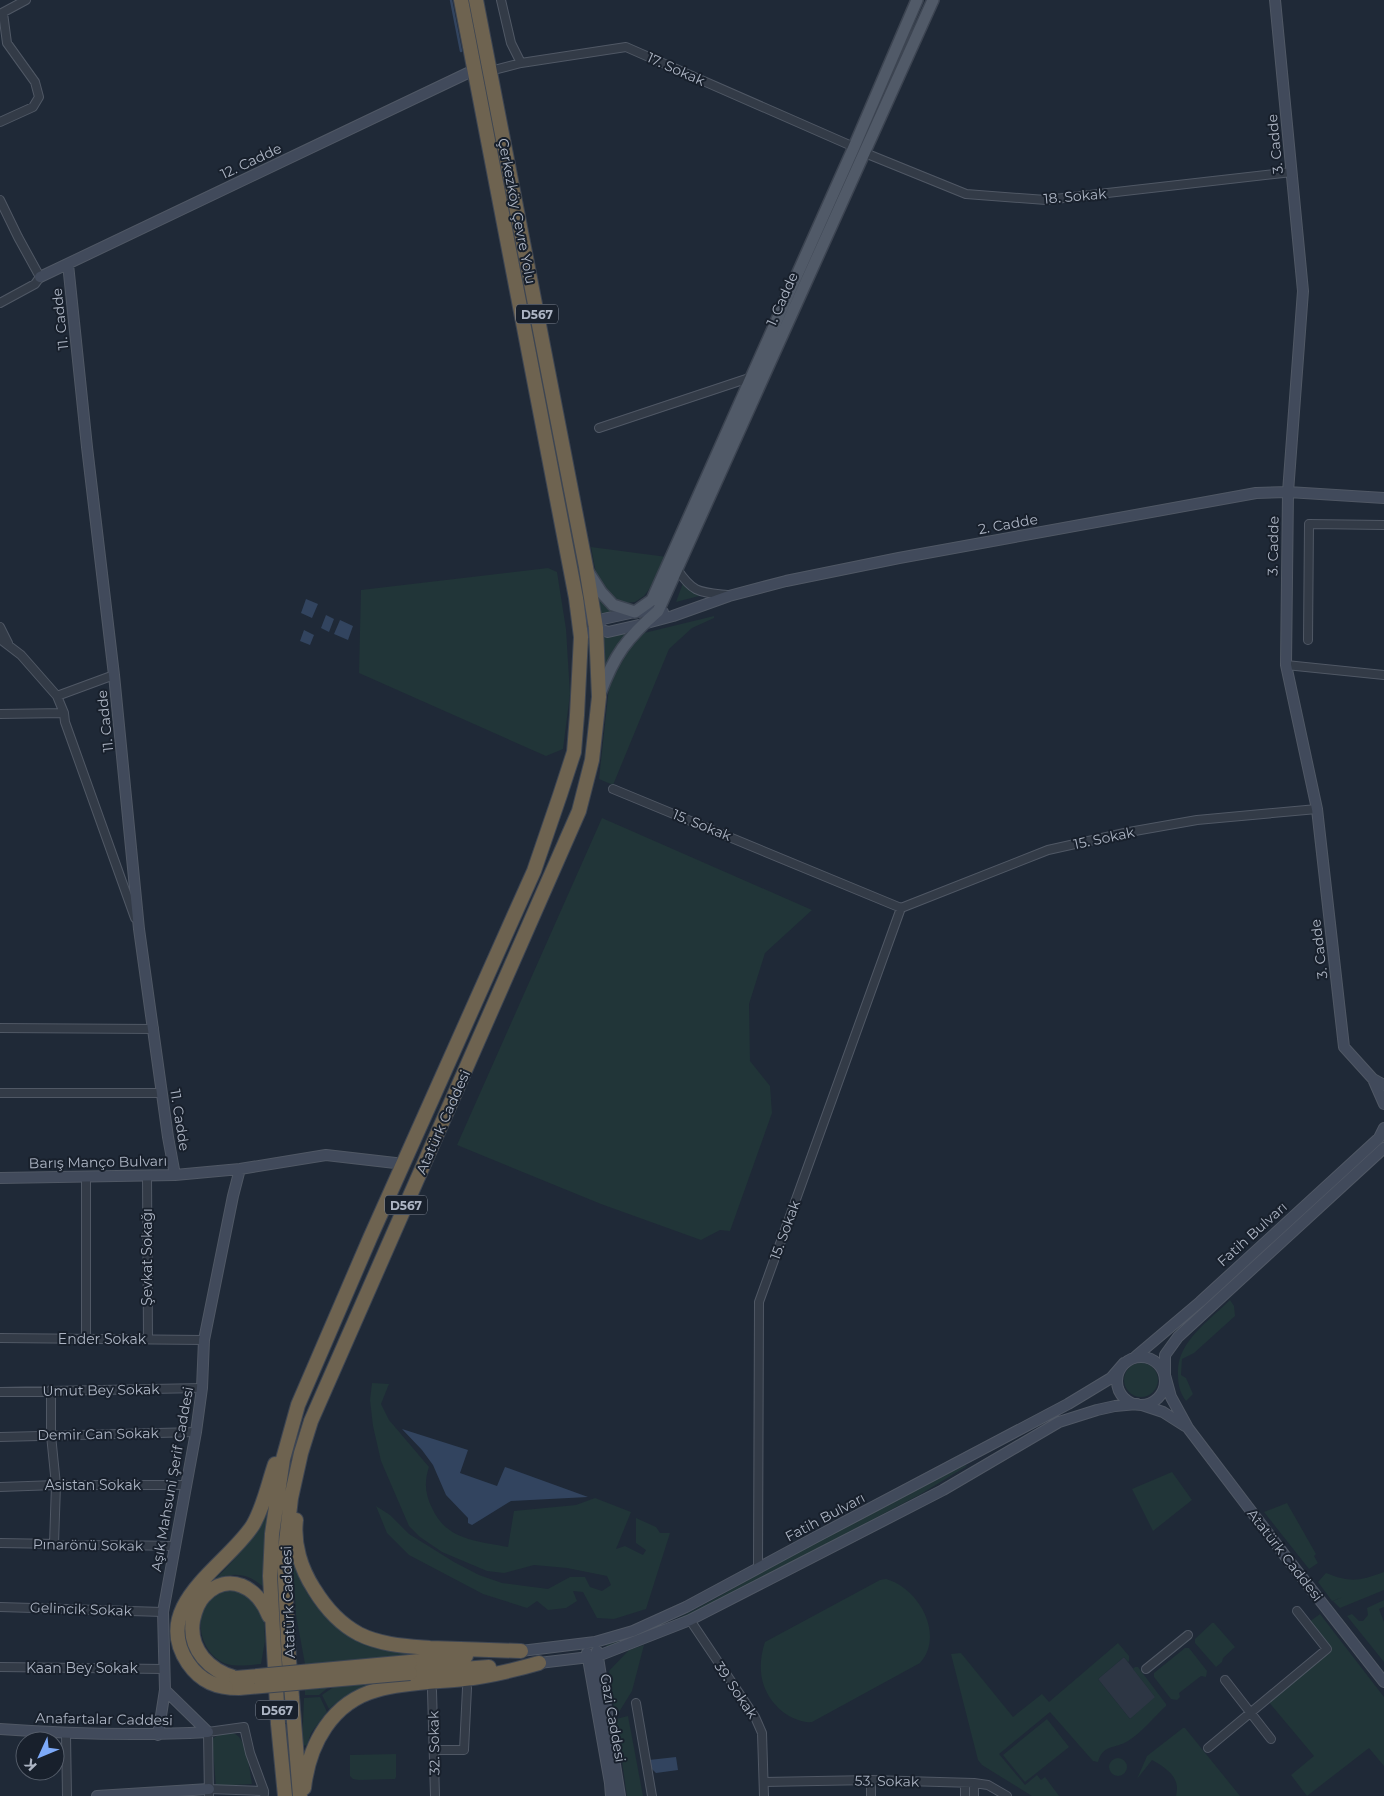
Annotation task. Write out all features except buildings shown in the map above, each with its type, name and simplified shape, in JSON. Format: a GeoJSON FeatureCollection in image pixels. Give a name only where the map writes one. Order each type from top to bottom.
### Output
{"type":"FeatureCollection","features":[{"type":"Feature","properties":{"kind":"highway","name":"D567"},"geometry":{"type":"LineString","coordinates":[[272,1623],[270,1576],[272,1534],[284,1459],[298,1405],[534,871],[574,752],[581,637],[576,598],[461,0]]}},
{"type":"Feature","properties":{"kind":"highway","name":"Çerkezköy Çevre Yolu"},"geometry":{"type":"LineString","coordinates":[[476,0],[586,567],[596,628]]}},
{"type":"Feature","properties":{"kind":"highway","name":"Atatürk Caddesi"},"geometry":{"type":"LineString","coordinates":[[301,1796],[289,1660],[284,1560],[291,1498],[301,1454],[311,1422],[579,811],[592,760],[599,697],[596,628]]}},
{"type":"Feature","properties":{"kind":"highway"},"geometry":{"type":"LineString","coordinates":[[298,1405],[285,1432],[266,1492],[253,1524],[236,1546],[196,1587],[187,1600],[179,1620],[179,1647],[199,1677],[211,1684],[225,1688],[238,1683],[410,1668],[539,1663]]}},
{"type":"Feature","properties":{"kind":"highway"},"geometry":{"type":"LineString","coordinates":[[311,1422],[300,1487],[295,1535],[300,1562],[306,1576],[329,1610],[359,1634],[384,1643],[452,1649],[522,1651]]}},
{"type":"Feature","properties":{"kind":"highway"},"geometry":{"type":"LineString","coordinates":[[238,1683],[210,1666],[201,1656],[194,1643],[193,1625],[200,1600],[221,1585],[241,1585],[252,1590],[259,1597],[272,1623]]}},
{"type":"Feature","properties":{"kind":"highway","name":"Atatürk Caddesi"},"geometry":{"type":"LineString","coordinates":[[272,1623],[278,1724],[285,1796]]}},
{"type":"Feature","properties":{"kind":"highway"},"geometry":{"type":"LineString","coordinates":[[410,1668],[522,1651]]}},
{"type":"Feature","properties":{"kind":"highway"},"geometry":{"type":"LineString","coordinates":[[301,1796],[307,1768],[319,1735],[338,1712],[357,1698],[382,1688],[475,1678],[539,1663]]}},
{"type":"Feature","properties":{"kind":"main road","name":"1. Cadde"},"geometry":{"type":"LineString","coordinates":[[652,600],[854,147],[917,0]]}},
{"type":"Feature","properties":{"kind":"main road","name":"1. Cadde"},"geometry":{"type":"LineString","coordinates":[[658,611],[933,0]]}},
{"type":"Feature","properties":{"kind":"main road"},"geometry":{"type":"LineString","coordinates":[[586,567],[601,592],[613,604],[634,612],[652,600]]}},
{"type":"Feature","properties":{"kind":"main road"},"geometry":{"type":"LineString","coordinates":[[599,697],[607,673],[622,647],[658,611]]}},
{"type":"Feature","properties":{"kind":"street"},"geometry":{"type":"LineString","coordinates":[[0,122],[32,108],[39,97],[35,82],[7,43],[2,14],[26,0]]}},
{"type":"Feature","properties":{"kind":"street"},"geometry":{"type":"LineString","coordinates":[[502,0],[511,43],[521,63]]}},
{"type":"Feature","properties":{"kind":"street","name":"3. Cadde"},"geometry":{"type":"LineString","coordinates":[[1275,0],[1304,291],[1288,492],[1286,665],[1317,809],[1344,1047],[1374,1079]]}},
{"type":"Feature","properties":{"kind":"street","name":"17. Sokak"},"geometry":{"type":"LineString","coordinates":[[490,71],[521,63],[626,47],[854,147]]}},
{"type":"Feature","properties":{"kind":"street","name":"12. Cadde"},"geometry":{"type":"LineString","coordinates":[[40,277],[474,70]]}},
{"type":"Feature","properties":{"kind":"street","name":"18. Sokak"},"geometry":{"type":"LineString","coordinates":[[865,153],[966,194],[1046,200],[1292,172]]}},
{"type":"Feature","properties":{"kind":"street"},"geometry":{"type":"LineString","coordinates":[[0,200],[40,277],[35,284],[0,303]]}},
{"type":"Feature","properties":{"kind":"street","name":"11. Cadde"},"geometry":{"type":"LineString","coordinates":[[68,264],[88,463],[114,675],[139,929],[162,1093],[176,1175]]}},
{"type":"Feature","properties":{"kind":"street"},"geometry":{"type":"LineString","coordinates":[[599,428],[752,377]]}},
{"type":"Feature","properties":{"kind":"street","name":"2. Cadde"},"geometry":{"type":"LineString","coordinates":[[596,628],[608,632],[643,624],[673,616],[729,596],[786,581],[904,557],[1256,492],[1384,498]]}},
{"type":"Feature","properties":{"kind":"street"},"geometry":{"type":"LineString","coordinates":[[1308,640],[1309,524],[1384,525]]}},
{"type":"Feature","properties":{"kind":"street"},"geometry":{"type":"LineString","coordinates":[[677,568],[685,580],[700,592],[729,596]]}},
{"type":"Feature","properties":{"kind":"street"},"geometry":{"type":"LineString","coordinates":[[576,598],[596,628]]}},
{"type":"Feature","properties":{"kind":"street"},"geometry":{"type":"LineString","coordinates":[[652,600],[658,611]]}},
{"type":"Feature","properties":{"kind":"street"},"geometry":{"type":"LineString","coordinates":[[581,637],[596,628],[603,619],[634,612],[658,611],[673,616]]}},
{"type":"Feature","properties":{"kind":"street"},"geometry":{"type":"LineString","coordinates":[[0,627],[9,645]]}},
{"type":"Feature","properties":{"kind":"street"},"geometry":{"type":"LineString","coordinates":[[0,639],[21,655],[57,696],[139,929]]}},
{"type":"Feature","properties":{"kind":"street"},"geometry":{"type":"LineString","coordinates":[[1286,665],[1384,675]]}},
{"type":"Feature","properties":{"kind":"street"},"geometry":{"type":"LineString","coordinates":[[57,696],[114,675]]}},
{"type":"Feature","properties":{"kind":"street"},"geometry":{"type":"LineString","coordinates":[[0,714],[64,713]]}},
{"type":"Feature","properties":{"kind":"street","name":"15. Sokak"},"geometry":{"type":"LineString","coordinates":[[613,789],[901,908],[1048,850],[1129,832],[1197,820],[1317,809]]}},
{"type":"Feature","properties":{"kind":"street","name":"15. Sokak"},"geometry":{"type":"LineString","coordinates":[[758,1568],[759,1302],[901,908]]}},
{"type":"Feature","properties":{"kind":"street"},"geometry":{"type":"LineString","coordinates":[[0,1028],[154,1029]]}},
{"type":"Feature","properties":{"kind":"street"},"geometry":{"type":"LineString","coordinates":[[1374,1079],[1384,1085]]}},
{"type":"Feature","properties":{"kind":"street"},"geometry":{"type":"LineString","coordinates":[[1374,1079],[1384,1104]]}},
{"type":"Feature","properties":{"kind":"street"},"geometry":{"type":"LineString","coordinates":[[0,1093],[162,1093]]}},
{"type":"Feature","properties":{"kind":"street","name":"Fatih Bulvarı"},"geometry":{"type":"LineString","coordinates":[[1135,1358],[1200,1302],[1373,1143],[1384,1128]]}},
{"type":"Feature","properties":{"kind":"street"},"geometry":{"type":"LineString","coordinates":[[1140,1405],[1149,1404],[1159,1397],[1165,1386],[1166,1355],[1178,1337],[1384,1148]]}},
{"type":"Feature","properties":{"kind":"street","name":"Barış Manço Bulvarı"},"geometry":{"type":"LineString","coordinates":[[0,1178],[176,1175],[240,1169],[326,1155],[404,1164]]}},
{"type":"Feature","properties":{"kind":"street","name":"Aşık Mahsuni Şerif Caddesi"},"geometry":{"type":"LineString","coordinates":[[158,1735],[165,1690],[163,1612],[196,1432],[202,1388],[204,1340],[232,1196],[240,1169]]}},
{"type":"Feature","properties":{"kind":"street","name":"Şevkat Sokağı"},"geometry":{"type":"LineString","coordinates":[[147,1175],[148,1339]]}},
{"type":"Feature","properties":{"kind":"street"},"geometry":{"type":"LineString","coordinates":[[86,1176],[86,1339]]}},
{"type":"Feature","properties":{"kind":"street","name":"Ender Sokak"},"geometry":{"type":"LineString","coordinates":[[0,1338],[204,1340]]}},
{"type":"Feature","properties":{"kind":"street"},"geometry":{"type":"LineString","coordinates":[[1147,1357],[1160,1366],[1172,1397],[1188,1428],[1163,1412],[1140,1405],[1123,1397],[1118,1386],[1119,1372],[1124,1363],[1135,1358],[1147,1357]]}},
{"type":"Feature","properties":{"kind":"street","name":"Fatih Bulvarı"},"geometry":{"type":"LineString","coordinates":[[522,1651],[590,1644],[651,1624],[686,1608],[1068,1404],[1112,1378],[1124,1363]]}},
{"type":"Feature","properties":{"kind":"street","name":"Umut Bey Sokak"},"geometry":{"type":"LineString","coordinates":[[0,1392],[202,1388]]}},
{"type":"Feature","properties":{"kind":"street"},"geometry":{"type":"LineString","coordinates":[[50,1390],[51,1435],[56,1485],[54,1544]]}},
{"type":"Feature","properties":{"kind":"street","name":"Fatih Bulvarı"},"geometry":{"type":"LineString","coordinates":[[539,1663],[593,1657],[622,1648],[690,1620],[934,1494],[1060,1422],[1115,1406],[1140,1405]]}},
{"type":"Feature","properties":{"kind":"street","name":"Atatürk Caddesi"},"geometry":{"type":"LineString","coordinates":[[1188,1428],[1384,1682]]}},
{"type":"Feature","properties":{"kind":"street","name":"Demir Can Sokak"},"geometry":{"type":"LineString","coordinates":[[0,1437],[196,1432]]}},
{"type":"Feature","properties":{"kind":"street","name":"Asistan Sokak"},"geometry":{"type":"LineString","coordinates":[[0,1487],[186,1485]]}},
{"type":"Feature","properties":{"kind":"street","name":"Pınarönü Sokak"},"geometry":{"type":"LineString","coordinates":[[0,1543],[175,1546]]}},
{"type":"Feature","properties":{"kind":"street","name":"Gelincik Sokak"},"geometry":{"type":"LineString","coordinates":[[0,1607],[163,1612]]}},
{"type":"Feature","properties":{"kind":"street"},"geometry":{"type":"LineString","coordinates":[[1208,1748],[1327,1650],[1297,1611]]}},
{"type":"Feature","properties":{"kind":"street","name":"39. Sokak"},"geometry":{"type":"LineString","coordinates":[[690,1620],[755,1717],[762,1733],[764,1796]]}},
{"type":"Feature","properties":{"kind":"street"},"geometry":{"type":"LineString","coordinates":[[1146,1669],[1188,1635]]}},
{"type":"Feature","properties":{"kind":"street"},"geometry":{"type":"LineString","coordinates":[[590,1644],[602,1688],[620,1796]]}},
{"type":"Feature","properties":{"kind":"street"},"geometry":{"type":"LineString","coordinates":[[602,1688],[605,1665],[611,1656],[622,1648]]}},
{"type":"Feature","properties":{"kind":"street","name":"Gazi Caddesi"},"geometry":{"type":"LineString","coordinates":[[593,1657],[611,1796]]}},
{"type":"Feature","properties":{"kind":"street","name":"Kaan Bey Sokak"},"geometry":{"type":"LineString","coordinates":[[0,1667],[164,1669]]}},
{"type":"Feature","properties":{"kind":"street"},"geometry":{"type":"LineString","coordinates":[[1225,1680],[1271,1739]]}},
{"type":"Feature","properties":{"kind":"street"},"geometry":{"type":"LineString","coordinates":[[433,1750],[464,1750],[467,1688]]}},
{"type":"Feature","properties":{"kind":"street"},"geometry":{"type":"LineString","coordinates":[[165,1690],[208,1732],[209,1792]]}},
{"type":"Feature","properties":{"kind":"street","name":"32. Sokak"},"geometry":{"type":"LineString","coordinates":[[432,1691],[435,1796]]}},
{"type":"Feature","properties":{"kind":"street"},"geometry":{"type":"LineString","coordinates":[[636,1703],[652,1796]]}},
{"type":"Feature","properties":{"kind":"street"},"geometry":{"type":"LineString","coordinates":[[97,1796],[209,1792],[264,1794],[250,1753],[244,1727],[208,1732]]}},
{"type":"Feature","properties":{"kind":"street","name":"Anafartalar Caddesi"},"geometry":{"type":"LineString","coordinates":[[0,1729],[66,1734],[158,1735],[208,1732]]}},
{"type":"Feature","properties":{"kind":"street"},"geometry":{"type":"LineString","coordinates":[[66,1734],[67,1796]]}},
{"type":"Feature","properties":{"kind":"street"},"geometry":{"type":"LineString","coordinates":[[871,1780],[871,1796]]}},
{"type":"Feature","properties":{"kind":"street","name":"53. Sokak"},"geometry":{"type":"LineString","coordinates":[[764,1782],[871,1780],[974,1783],[988,1785],[1007,1796]]}},
{"type":"Feature","properties":{"kind":"street"},"geometry":{"type":"LineString","coordinates":[[964,1783],[965,1796]]}},
{"type":"Feature","properties":{"kind":"street"},"geometry":{"type":"LineString","coordinates":[[974,1783],[974,1796]]}},
{"type":"Feature","properties":{"kind":"shaded area"},"geometry":{"type":"Polygon","coordinates":[[[1124,1657],[1156,1698],[1130,1719],[1098,1679],[1124,1657]]]}},
{"type":"Feature","properties":{"kind":"green space"},"geometry":{"type":"Polygon","coordinates":[[[591,547],[667,557],[653,584],[644,596],[635,602],[625,603],[615,601],[597,579],[591,547]]]}},
{"type":"Feature","properties":{"kind":"green space"},"geometry":{"type":"Polygon","coordinates":[[[548,568],[557,572],[566,629],[570,694],[563,749],[546,756],[359,673],[361,590],[548,568]]]}},
{"type":"Feature","properties":{"kind":"green space"},"geometry":{"type":"Polygon","coordinates":[[[683,583],[698,595],[699,596],[676,602],[683,583]]]}},
{"type":"Feature","properties":{"kind":"green space"},"geometry":{"type":"Polygon","coordinates":[[[594,590],[623,611],[599,617],[594,590]]]}},
{"type":"Feature","properties":{"kind":"green space"},"geometry":{"type":"Polygon","coordinates":[[[714,616],[714,618],[692,628],[669,649],[613,785],[599,779],[610,678],[636,635],[714,616]]]}},
{"type":"Feature","properties":{"kind":"green space"},"geometry":{"type":"Polygon","coordinates":[[[632,630],[606,667],[605,667],[602,637],[632,630]]]}},
{"type":"Feature","properties":{"kind":"green space"},"geometry":{"type":"Polygon","coordinates":[[[602,818],[812,910],[765,953],[749,1004],[750,1061],[770,1086],[772,1113],[730,1231],[720,1230],[701,1240],[601,1204],[457,1145],[602,818]]]}},
{"type":"Feature","properties":{"kind":"green space"},"geometry":{"type":"Polygon","coordinates":[[[1230,1300],[1234,1306],[1235,1316],[1194,1353],[1182,1359],[1181,1375],[1186,1378],[1193,1394],[1186,1401],[1181,1392],[1178,1379],[1182,1352],[1195,1333],[1230,1300]]]}},
{"type":"Feature","properties":{"kind":"green space"},"geometry":{"type":"Polygon","coordinates":[[[1141,1363],[1153,1368],[1158,1380],[1153,1392],[1141,1397],[1129,1392],[1124,1380],[1129,1368],[1141,1363]]]}},
{"type":"Feature","properties":{"kind":"green space"},"geometry":{"type":"Polygon","coordinates":[[[372,1383],[389,1384],[381,1404],[389,1420],[429,1467],[426,1483],[430,1503],[438,1519],[454,1533],[474,1540],[508,1547],[514,1511],[576,1505],[595,1498],[631,1512],[616,1549],[625,1546],[643,1555],[646,1550],[636,1543],[636,1518],[656,1527],[660,1533],[670,1533],[646,1609],[614,1619],[597,1618],[583,1592],[573,1591],[577,1601],[566,1608],[548,1610],[537,1601],[527,1608],[483,1594],[409,1555],[387,1533],[376,1506],[390,1515],[409,1534],[454,1562],[479,1575],[502,1583],[548,1589],[570,1577],[585,1577],[590,1587],[602,1591],[611,1585],[607,1576],[567,1568],[534,1565],[504,1573],[487,1571],[442,1552],[420,1537],[409,1526],[381,1461],[373,1426],[370,1400],[372,1383]]]}},
{"type":"Feature","properties":{"kind":"green space"},"geometry":{"type":"Polygon","coordinates":[[[966,1465],[919,1495],[680,1621],[607,1648],[606,1645],[646,1632],[703,1606],[861,1518],[966,1465]]]}},
{"type":"Feature","properties":{"kind":"green space"},"geometry":{"type":"Polygon","coordinates":[[[1172,1472],[1192,1500],[1153,1531],[1132,1489],[1172,1472]]]}},
{"type":"Feature","properties":{"kind":"green space"},"geometry":{"type":"Polygon","coordinates":[[[1287,1503],[1316,1554],[1314,1556],[1318,1563],[1309,1569],[1264,1512],[1287,1503]]]}},
{"type":"Feature","properties":{"kind":"green space"},"geometry":{"type":"Polygon","coordinates":[[[271,1506],[268,1591],[255,1581],[243,1576],[230,1575],[215,1579],[260,1527],[271,1506]]]}},
{"type":"Feature","properties":{"kind":"green space"},"geometry":{"type":"Polygon","coordinates":[[[293,1561],[311,1600],[330,1621],[354,1638],[380,1649],[452,1652],[379,1660],[305,1664],[296,1615],[293,1561]]]}},
{"type":"Feature","properties":{"kind":"green space"},"geometry":{"type":"Polygon","coordinates":[[[1384,1572],[1384,1590],[1340,1608],[1333,1601],[1343,1597],[1332,1601],[1318,1582],[1326,1573],[1355,1580],[1384,1572]]]}},
{"type":"Feature","properties":{"kind":"green space"},"geometry":{"type":"Polygon","coordinates":[[[886,1579],[898,1584],[909,1592],[925,1614],[929,1626],[930,1639],[927,1652],[920,1663],[812,1722],[797,1720],[783,1712],[770,1697],[762,1680],[761,1662],[765,1642],[880,1580],[886,1579]]]}},
{"type":"Feature","properties":{"kind":"green space"},"geometry":{"type":"Polygon","coordinates":[[[230,1589],[244,1589],[264,1618],[265,1641],[261,1664],[231,1665],[218,1660],[205,1644],[202,1635],[202,1615],[212,1598],[220,1592],[230,1589]]]}},
{"type":"Feature","properties":{"kind":"green space"},"geometry":{"type":"Polygon","coordinates":[[[1384,1600],[1384,1607],[1379,1609],[1384,1622],[1384,1662],[1347,1616],[1352,1614],[1359,1621],[1363,1621],[1368,1615],[1367,1608],[1384,1600]]]}},
{"type":"Feature","properties":{"kind":"green space"},"geometry":{"type":"Polygon","coordinates":[[[1320,1614],[1384,1697],[1384,1766],[1369,1748],[1307,1796],[1291,1775],[1314,1756],[1268,1701],[1329,1650],[1309,1622],[1320,1614]]]}},
{"type":"Feature","properties":{"kind":"green space"},"geometry":{"type":"Polygon","coordinates":[[[1212,1623],[1235,1647],[1216,1667],[1195,1643],[1195,1639],[1212,1623]]]}},
{"type":"Feature","properties":{"kind":"green space"},"geometry":{"type":"Polygon","coordinates":[[[1118,1643],[1129,1656],[1129,1661],[1124,1657],[1098,1679],[1130,1719],[1155,1697],[1133,1669],[1135,1667],[1138,1667],[1166,1704],[1138,1733],[1128,1741],[1103,1752],[1098,1762],[1093,1761],[1050,1712],[999,1754],[1025,1785],[1037,1775],[1041,1780],[1045,1777],[1059,1796],[1032,1796],[982,1765],[978,1760],[951,1654],[961,1653],[1013,1717],[1042,1694],[1049,1702],[1118,1643]]]}},
{"type":"Feature","properties":{"kind":"green space"},"geometry":{"type":"Polygon","coordinates":[[[644,1645],[632,1691],[619,1712],[614,1709],[609,1671],[629,1650],[644,1645]]]}},
{"type":"Feature","properties":{"kind":"green space"},"geometry":{"type":"Polygon","coordinates":[[[1185,1648],[1189,1648],[1207,1671],[1206,1677],[1201,1676],[1179,1693],[1180,1697],[1177,1700],[1171,1699],[1154,1677],[1154,1673],[1185,1648]]]}},
{"type":"Feature","properties":{"kind":"green space"},"geometry":{"type":"Polygon","coordinates":[[[377,1682],[352,1693],[329,1709],[322,1695],[335,1686],[377,1682]]]}},
{"type":"Feature","properties":{"kind":"green space"},"geometry":{"type":"Polygon","coordinates":[[[330,1686],[319,1695],[305,1695],[305,1689],[330,1686]]]}},
{"type":"Feature","properties":{"kind":"green space"},"geometry":{"type":"Polygon","coordinates":[[[320,1697],[327,1712],[311,1733],[307,1745],[302,1746],[304,1698],[320,1697]]]}},
{"type":"Feature","properties":{"kind":"green space"},"geometry":{"type":"Polygon","coordinates":[[[628,1716],[643,1796],[627,1796],[616,1719],[628,1716]]]}},
{"type":"Feature","properties":{"kind":"green space"},"geometry":{"type":"Polygon","coordinates":[[[1047,1719],[1069,1747],[1025,1782],[1003,1755],[1047,1719]]]}},
{"type":"Feature","properties":{"kind":"green space"},"geometry":{"type":"Polygon","coordinates":[[[1185,1728],[1240,1796],[1176,1796],[1177,1789],[1174,1778],[1167,1770],[1152,1760],[1137,1779],[1147,1756],[1185,1728]]]}},
{"type":"Feature","properties":{"kind":"green space"},"geometry":{"type":"Polygon","coordinates":[[[223,1732],[235,1734],[244,1745],[252,1784],[216,1786],[212,1739],[223,1732]]]}},
{"type":"Feature","properties":{"kind":"green space"},"geometry":{"type":"Polygon","coordinates":[[[396,1754],[395,1779],[359,1780],[353,1779],[350,1776],[350,1755],[396,1754]]]}},
{"type":"Feature","properties":{"kind":"green space"},"geometry":{"type":"Polygon","coordinates":[[[1118,1758],[1126,1763],[1127,1767],[1122,1775],[1118,1776],[1110,1771],[1109,1767],[1114,1759],[1118,1758]]]}},
{"type":"Feature","properties":{"kind":"water"},"geometry":{"type":"Polygon","coordinates":[[[306,599],[318,604],[312,618],[301,613],[306,599]]]}},
{"type":"Feature","properties":{"kind":"water"},"geometry":{"type":"Polygon","coordinates":[[[326,615],[334,619],[329,632],[321,628],[326,615]]]}},
{"type":"Feature","properties":{"kind":"water"},"geometry":{"type":"Polygon","coordinates":[[[340,620],[353,626],[348,640],[334,634],[340,620]]]}},
{"type":"Feature","properties":{"kind":"water"},"geometry":{"type":"Polygon","coordinates":[[[304,630],[314,635],[310,645],[300,641],[304,630]]]}},
{"type":"Feature","properties":{"kind":"water"},"geometry":{"type":"Polygon","coordinates":[[[402,1429],[468,1450],[460,1473],[497,1486],[505,1467],[588,1497],[511,1501],[472,1525],[468,1523],[468,1518],[446,1495],[433,1465],[402,1429]]]}},
{"type":"Feature","properties":{"kind":"water"},"geometry":{"type":"Polygon","coordinates":[[[676,1757],[678,1770],[656,1773],[651,1768],[649,1760],[676,1757]]]}},
{"type":"Feature","properties":{"kind":"waterway"},"geometry":{"type":"LineString","coordinates":[[451,0],[461,51]]}}]}
